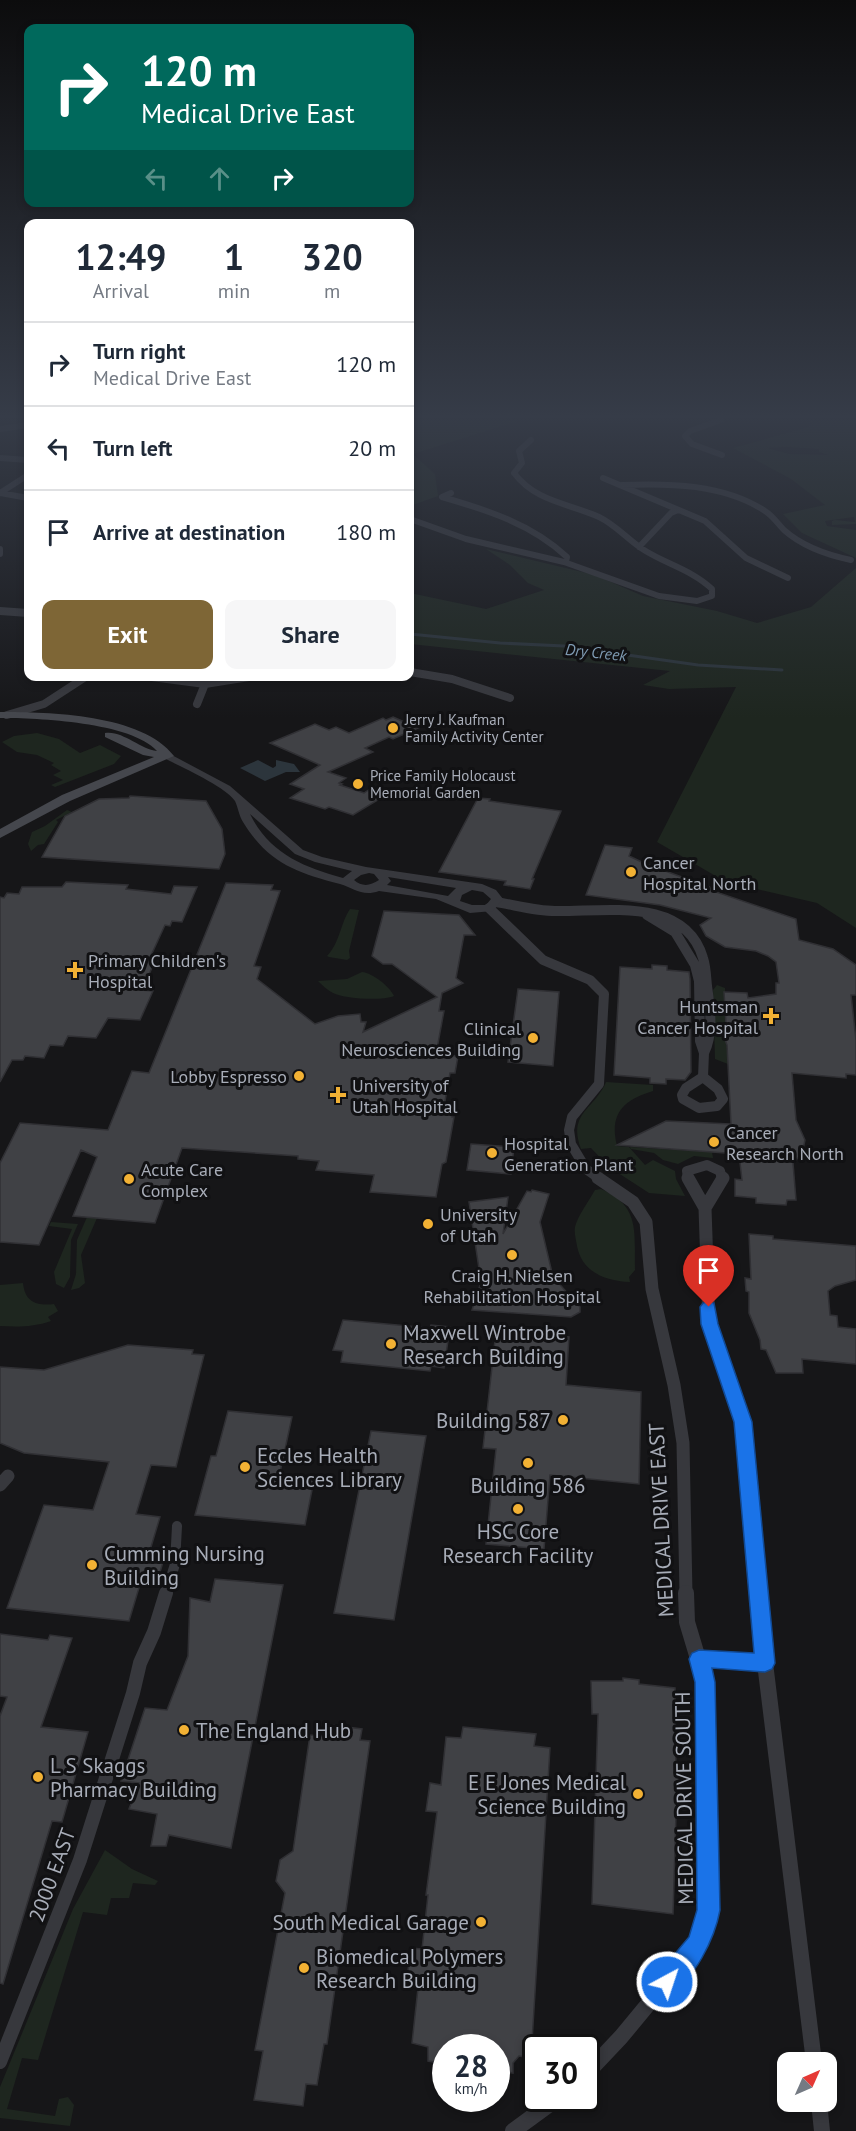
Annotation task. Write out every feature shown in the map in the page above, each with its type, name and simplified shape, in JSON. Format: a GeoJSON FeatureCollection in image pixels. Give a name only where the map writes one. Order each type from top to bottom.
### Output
{"type":"FeatureCollection","features":[{"type":"Feature","properties":{"kind":"main road"},"geometry":{"type":"LineString","coordinates":[[2,716],[49,716],[99,724],[134,733],[163,746],[168,756]]}},
{"type":"Feature","properties":{"kind":"main road"},"geometry":{"type":"LineString","coordinates":[[2,716],[76,726],[115,737],[147,753],[168,756]]}},
{"type":"Feature","properties":{"kind":"main road"},"geometry":{"type":"LineString","coordinates":[[0,834],[66,798],[168,756]]}},
{"type":"Feature","properties":{"kind":"street"},"geometry":{"type":"LineString","coordinates":[[504,519],[562,551],[567,556],[566,562]]}},
{"type":"Feature","properties":{"kind":"street"},"geometry":{"type":"LineString","coordinates":[[414,520],[478,543],[566,562],[652,594],[693,601],[712,596],[712,589],[699,577],[639,547],[603,519]]}},
{"type":"Feature","properties":{"kind":"street"},"geometry":{"type":"LineString","coordinates":[[639,547],[665,519]]}},
{"type":"Feature","properties":{"kind":"street"},"geometry":{"type":"LineString","coordinates":[[702,519],[708,522],[746,558],[788,578]]}},
{"type":"Feature","properties":{"kind":"street"},"geometry":{"type":"LineString","coordinates":[[773,519],[785,531],[832,560],[851,560]]}},
{"type":"Feature","properties":{"kind":"street"},"geometry":{"type":"LineString","coordinates":[[0,549],[0,554]]}},
{"type":"Feature","properties":{"kind":"street"},"geometry":{"type":"LineString","coordinates":[[0,612],[24,613]]}},
{"type":"Feature","properties":{"kind":"street"},"geometry":{"type":"LineString","coordinates":[[414,673],[452,679],[510,698]]}},
{"type":"Feature","properties":{"kind":"street"},"geometry":{"type":"LineString","coordinates":[[2,716],[44,704],[79,681]]}},
{"type":"Feature","properties":{"kind":"street"},"geometry":{"type":"LineString","coordinates":[[182,681],[205,684],[224,681]]}},
{"type":"Feature","properties":{"kind":"street"},"geometry":{"type":"LineString","coordinates":[[197,704],[205,684]]}},
{"type":"Feature","properties":{"kind":"street"},"geometry":{"type":"LineString","coordinates":[[44,704],[44,711],[49,716]]}},
{"type":"Feature","properties":{"kind":"street"},"geometry":{"type":"LineString","coordinates":[[168,756],[218,783],[306,855],[354,876],[362,889],[381,881],[469,887],[489,890],[495,894],[492,905]]}},
{"type":"Feature","properties":{"kind":"street"},"geometry":{"type":"LineString","coordinates":[[241,802],[242,811],[247,819],[279,859],[300,870],[381,881],[434,895],[470,909],[492,905],[551,910],[642,912],[675,932],[696,965],[699,982],[700,1041],[704,1053],[703,1077]]}},
{"type":"Feature","properties":{"kind":"street"},"geometry":{"type":"LineString","coordinates":[[454,902],[457,892],[469,887]]}},
{"type":"Feature","properties":{"kind":"street","name":"MEDICAL DRIVE EAST"},"geometry":{"type":"LineString","coordinates":[[492,905],[543,960],[590,980],[604,994],[599,1084],[575,1110],[570,1121],[569,1137],[573,1150],[586,1169],[633,1202],[646,1222],[652,1289],[674,1385],[683,1443],[687,1622],[699,1659]]}},
{"type":"Feature","properties":{"kind":"street"},"geometry":{"type":"LineString","coordinates":[[705,1208],[709,1324],[743,1422],[765,1663],[813,2052]]}},
{"type":"Feature","properties":{"kind":"street","name":"2000 EAST"},"geometry":{"type":"LineString","coordinates":[[0,2062],[81,1860],[133,1693],[140,1663],[154,1632],[175,1564],[177,1526]]}},
{"type":"Feature","properties":{"kind":"street"},"geometry":{"type":"LineString","coordinates":[[699,1659],[765,1663]]}},
{"type":"Feature","properties":{"kind":"street","name":"MEDICAL DRIVE SOUTH"},"geometry":{"type":"LineString","coordinates":[[600,2059],[697,1946],[704,1931],[708,1910],[705,1682],[699,1659]]}},
{"type":"Feature","properties":{"kind":"street"},"geometry":{"type":"LineString","coordinates":[[513,2131],[539,2112]]}},
{"type":"Feature","properties":{"kind":"street"},"geometry":{"type":"LineString","coordinates":[[820,2112],[822,2131]]}},
{"type":"Feature","properties":{"kind":"shaded area"},"geometry":{"type":"Polygon","coordinates":[[[788,519],[836,519],[825,521],[827,526],[856,530],[856,558],[802,533],[788,519]]]}},
{"type":"Feature","properties":{"kind":"shaded area"},"geometry":{"type":"Polygon","coordinates":[[[856,519],[856,524],[832,525],[832,521],[835,520],[855,522],[856,519]]]}},
{"type":"Feature","properties":{"kind":"shaded area"},"geometry":{"type":"Polygon","coordinates":[[[486,549],[595,575],[643,596],[717,611],[757,623],[811,607],[856,568],[856,928],[817,903],[726,882],[657,842],[736,687],[669,689],[643,685],[670,671],[414,644],[414,594],[486,609],[544,590],[528,583],[510,565],[486,549]]]}},
{"type":"Feature","properties":{"kind":"shaded area"},"geometry":{"type":"Polygon","coordinates":[[[37,733],[59,739],[80,753],[100,745],[121,756],[114,764],[55,787],[51,785],[63,780],[53,775],[61,771],[51,765],[54,763],[37,755],[17,752],[2,742],[14,736],[37,733]]]}},
{"type":"Feature","properties":{"kind":"shaded area"},"geometry":{"type":"Polygon","coordinates":[[[258,760],[273,768],[276,766],[276,760],[294,764],[300,772],[286,772],[265,781],[240,768],[258,760]]]}},
{"type":"Feature","properties":{"kind":"shaded area"},"geometry":{"type":"Polygon","coordinates":[[[67,810],[72,812],[56,820],[58,822],[44,844],[38,845],[31,851],[28,844],[32,832],[45,826],[67,810]]]}},
{"type":"Feature","properties":{"kind":"shaded area"},"geometry":{"type":"Polygon","coordinates":[[[350,909],[359,910],[349,951],[350,958],[347,960],[329,957],[327,956],[335,945],[350,909]]]}},
{"type":"Feature","properties":{"kind":"shaded area"},"geometry":{"type":"Polygon","coordinates":[[[362,972],[381,981],[394,996],[373,999],[346,997],[331,992],[318,981],[347,979],[362,972]]]}},
{"type":"Feature","properties":{"kind":"shaded area"},"geometry":{"type":"Polygon","coordinates":[[[717,985],[725,988],[726,1024],[723,1034],[728,1064],[715,1059],[713,990],[717,985]]]}},
{"type":"Feature","properties":{"kind":"shaded area"},"geometry":{"type":"Polygon","coordinates":[[[606,1082],[653,1085],[653,1091],[634,1099],[621,1110],[615,1125],[617,1146],[629,1147],[645,1165],[653,1160],[675,1171],[676,1179],[685,1196],[649,1193],[609,1167],[591,1148],[581,1149],[577,1127],[584,1112],[606,1082]]]}},
{"type":"Feature","properties":{"kind":"shaded area"},"geometry":{"type":"Polygon","coordinates":[[[630,1147],[712,1152],[713,1158],[694,1156],[678,1164],[663,1160],[654,1153],[630,1147]]]}},
{"type":"Feature","properties":{"kind":"shaded area"},"geometry":{"type":"Polygon","coordinates":[[[601,1189],[623,1204],[633,1222],[635,1270],[629,1277],[630,1282],[612,1280],[589,1269],[577,1246],[576,1222],[595,1190],[601,1189]]]}},
{"type":"Feature","properties":{"kind":"shaded area"},"geometry":{"type":"Polygon","coordinates":[[[87,1217],[97,1218],[81,1255],[85,1283],[71,1290],[76,1274],[77,1240],[87,1217]]]}},
{"type":"Feature","properties":{"kind":"shaded area"},"geometry":{"type":"Polygon","coordinates":[[[51,1222],[78,1224],[71,1240],[70,1277],[64,1288],[56,1284],[54,1272],[72,1229],[49,1226],[51,1222]]]}},
{"type":"Feature","properties":{"kind":"shaded area"},"geometry":{"type":"Polygon","coordinates":[[[23,1283],[29,1299],[38,1304],[54,1304],[58,1311],[48,1317],[51,1321],[45,1323],[0,1326],[0,1285],[23,1283]]]}},
{"type":"Feature","properties":{"kind":"shaded area"},"geometry":{"type":"Polygon","coordinates":[[[105,1850],[132,1869],[158,1881],[155,1885],[133,1883],[129,1898],[111,1898],[107,1915],[83,1912],[38,2060],[22,2058],[7,2109],[55,2116],[59,2099],[68,2097],[74,2105],[70,2126],[0,2118],[0,2087],[73,1909],[105,1850]]]}},
{"type":"Feature","properties":{"kind":"building"},"geometry":{"type":"Polygon","coordinates":[[[393,717],[418,728],[393,739],[389,737],[365,748],[373,752],[328,772],[346,778],[339,783],[342,784],[340,785],[364,793],[370,789],[386,795],[353,815],[290,798],[304,789],[290,784],[320,765],[270,743],[315,724],[329,730],[336,727],[349,733],[383,718],[386,720],[393,717]]]}},
{"type":"Feature","properties":{"kind":"building"},"geometry":{"type":"Polygon","coordinates":[[[130,796],[206,801],[222,829],[225,854],[219,869],[42,857],[65,816],[99,799],[129,798],[130,796]]]}},
{"type":"Feature","properties":{"kind":"building"},"geometry":{"type":"Polygon","coordinates":[[[478,798],[561,811],[532,879],[534,879],[530,889],[504,885],[506,881],[439,872],[478,798]]]}},
{"type":"Feature","properties":{"kind":"building"},"geometry":{"type":"Polygon","coordinates":[[[605,845],[632,848],[629,856],[646,864],[715,889],[713,891],[796,919],[799,940],[833,949],[856,965],[856,995],[851,995],[856,1040],[856,1075],[846,1074],[846,1078],[792,1073],[796,1120],[805,1140],[802,1154],[793,1163],[796,1200],[787,1200],[786,1205],[756,1203],[756,1198],[735,1196],[735,1179],[742,1180],[739,1154],[617,1145],[666,1121],[731,1124],[727,1045],[723,1034],[726,1024],[724,992],[747,993],[748,998],[776,994],[776,983],[779,983],[776,962],[768,956],[756,951],[725,947],[706,936],[700,925],[711,918],[660,905],[586,895],[605,845]]]}},
{"type":"Feature","properties":{"kind":"building","name":"Primary Children's Hospital"},"geometry":{"type":"Polygon","coordinates":[[[66,882],[128,885],[126,889],[171,894],[174,886],[197,887],[182,922],[172,921],[170,926],[165,925],[149,960],[155,961],[142,990],[153,991],[140,1020],[108,1018],[96,1038],[68,1036],[63,1046],[50,1045],[44,1058],[25,1056],[23,1060],[12,1060],[0,1082],[0,897],[4,898],[7,893],[19,894],[22,887],[62,887],[66,882]]]}},
{"type":"Feature","properties":{"kind":"building"},"geometry":{"type":"Polygon","coordinates":[[[226,883],[273,885],[271,890],[280,891],[254,966],[261,967],[257,979],[315,1024],[338,1016],[360,1014],[361,1022],[366,1022],[363,1032],[437,997],[392,964],[383,964],[372,956],[384,911],[459,915],[475,935],[464,935],[456,978],[463,983],[442,993],[439,1011],[444,1011],[436,1054],[458,1056],[455,1073],[450,1073],[443,1112],[452,1112],[452,1117],[454,1117],[446,1162],[442,1164],[436,1197],[370,1192],[374,1175],[316,1170],[319,1161],[298,1159],[298,1156],[182,1148],[155,1223],[73,1216],[97,1157],[81,1150],[39,1245],[0,1242],[0,1163],[20,1123],[108,1130],[132,1071],[149,1073],[226,883]]]}},
{"type":"Feature","properties":{"kind":"building"},"geometry":{"type":"Polygon","coordinates":[[[652,965],[667,966],[667,970],[689,972],[690,979],[691,1072],[685,1080],[666,1079],[666,1084],[650,1083],[650,1078],[614,1075],[620,967],[652,969],[652,965]]]}},
{"type":"Feature","properties":{"kind":"building","name":"Clinical Neurosciences Building"},"geometry":{"type":"Polygon","coordinates":[[[518,989],[559,992],[553,1066],[508,1062],[518,989]]]}},
{"type":"Feature","properties":{"kind":"building","name":"Hospital Generation Plant"},"geometry":{"type":"Polygon","coordinates":[[[471,1144],[514,1147],[511,1174],[467,1170],[471,1144]]]}},
{"type":"Feature","properties":{"kind":"building","name":"Craig H. Nielsen Rehabilitation Hospital"},"geometry":{"type":"Polygon","coordinates":[[[527,1191],[549,1194],[540,1222],[553,1277],[580,1307],[580,1312],[571,1317],[472,1310],[481,1282],[469,1202],[508,1197],[503,1234],[527,1191]]]}},
{"type":"Feature","properties":{"kind":"building"},"geometry":{"type":"Polygon","coordinates":[[[749,1234],[773,1236],[773,1239],[856,1246],[856,1280],[835,1286],[828,1291],[830,1315],[837,1316],[838,1327],[856,1329],[856,1364],[802,1359],[803,1373],[776,1373],[766,1350],[761,1349],[760,1340],[749,1313],[749,1292],[746,1291],[745,1278],[751,1279],[749,1234]]]}},
{"type":"Feature","properties":{"kind":"building","name":"Maxwell Wintrobe Research Building"},"geometry":{"type":"Polygon","coordinates":[[[343,1320],[430,1328],[431,1325],[450,1327],[444,1368],[431,1366],[430,1371],[341,1362],[343,1351],[333,1350],[343,1320]]]}},
{"type":"Feature","properties":{"kind":"building","name":"Building 587"},"geometry":{"type":"Polygon","coordinates":[[[496,1331],[569,1337],[566,1385],[641,1392],[639,1484],[550,1475],[544,1549],[486,1544],[496,1449],[483,1448],[496,1331]]]}},
{"type":"Feature","properties":{"kind":"building"},"geometry":{"type":"Polygon","coordinates":[[[128,1345],[193,1350],[192,1354],[204,1355],[176,1467],[151,1465],[136,1514],[160,1517],[148,1557],[164,1559],[160,1572],[144,1571],[129,1621],[7,1608],[44,1505],[93,1510],[109,1462],[24,1453],[0,1443],[0,1367],[44,1370],[128,1345]]]}},
{"type":"Feature","properties":{"kind":"building","name":"Eccles Health Sciences Library"},"geometry":{"type":"Polygon","coordinates":[[[228,1411],[292,1417],[279,1477],[314,1480],[305,1525],[195,1515],[211,1456],[216,1456],[228,1411]]]}},
{"type":"Feature","properties":{"kind":"building"},"geometry":{"type":"Polygon","coordinates":[[[371,1431],[426,1436],[394,1620],[334,1613],[371,1431]]]}},
{"type":"Feature","properties":{"kind":"building"},"geometry":{"type":"Polygon","coordinates":[[[215,1579],[283,1585],[231,1848],[169,1835],[166,1846],[151,1846],[157,1814],[129,1809],[139,1783],[121,1781],[145,1708],[167,1710],[188,1656],[190,1598],[210,1602],[215,1579]]]}},
{"type":"Feature","properties":{"kind":"building","name":"L S Skaggs Pharmacy Building"},"geometry":{"type":"Polygon","coordinates":[[[0,1634],[48,1640],[50,1635],[72,1638],[41,1727],[88,1732],[62,1822],[52,1821],[3,1984],[0,1983],[0,1716],[7,1697],[0,1696],[0,1634]]]}},
{"type":"Feature","properties":{"kind":"building","name":"E E Jones Medical Science Building"},"geometry":{"type":"Polygon","coordinates":[[[623,1678],[639,1680],[639,1684],[675,1688],[676,1778],[681,1779],[676,1814],[673,1914],[592,1904],[598,1714],[592,1714],[591,1681],[623,1681],[623,1678]]]}},
{"type":"Feature","properties":{"kind":"building","name":"Biomedical Polymers Research Building"},"geometry":{"type":"Polygon","coordinates":[[[331,1725],[362,1729],[360,1740],[370,1741],[327,2044],[324,2044],[317,2085],[306,2084],[303,2106],[254,2100],[263,2051],[255,2050],[285,1893],[276,1881],[280,1860],[293,1851],[310,1735],[329,1737],[331,1725]]]}},
{"type":"Feature","properties":{"kind":"building","name":"South Medical Garage"},"geometry":{"type":"Polygon","coordinates":[[[463,1727],[536,1734],[534,1746],[550,1748],[532,2034],[522,2034],[522,2056],[519,2056],[513,2063],[513,2073],[510,2072],[510,2034],[432,2034],[432,2062],[428,2061],[428,2047],[412,2043],[419,1979],[407,1978],[411,1948],[422,1949],[428,1895],[426,1895],[437,1812],[426,1811],[430,1783],[441,1785],[446,1737],[461,1738],[463,1727]]]}},
{"type":"Feature","properties":{"kind":"waterway","name":"Dry Creek"},"geometry":{"type":"LineString","coordinates":[[414,634],[500,643],[564,646],[698,665],[782,670]]}},
{"type":"Feature","properties":{"kind":"place","name":"Jerry J. Kaufman Family Activity Center"},"geometry":{"type":"Point","coordinates":[393,728]}},
{"type":"Feature","properties":{"kind":"place","name":"Price Family Holocaust Memorial Garden"},"geometry":{"type":"Point","coordinates":[358,784]}},
{"type":"Feature","properties":{"kind":"place","name":"Cancer Hospital North"},"geometry":{"type":"Point","coordinates":[631,872]}},
{"type":"Feature","properties":{"kind":"place","name":"Primary Children's Hospital"},"geometry":{"type":"Point","coordinates":[75,970]}},
{"type":"Feature","properties":{"kind":"place","name":"Huntsman Cancer Hospital"},"geometry":{"type":"Point","coordinates":[771,1016]}},
{"type":"Feature","properties":{"kind":"place","name":"Clinical Neurosciences Building"},"geometry":{"type":"Point","coordinates":[533,1038]}},
{"type":"Feature","properties":{"kind":"place","name":"Lobby Espresso"},"geometry":{"type":"Point","coordinates":[299,1076]}},
{"type":"Feature","properties":{"kind":"place","name":"University of Utah Hospital"},"geometry":{"type":"Point","coordinates":[338,1095]}},
{"type":"Feature","properties":{"kind":"place","name":"Cancer Research North"},"geometry":{"type":"Point","coordinates":[714,1142]}},
{"type":"Feature","properties":{"kind":"place","name":"Hospital Generation Plant"},"geometry":{"type":"Point","coordinates":[492,1153]}},
{"type":"Feature","properties":{"kind":"place","name":"Acute Care Complex"},"geometry":{"type":"Point","coordinates":[129,1179]}},
{"type":"Feature","properties":{"kind":"place","name":"University of Utah"},"geometry":{"type":"Point","coordinates":[428,1224]}},
{"type":"Feature","properties":{"kind":"place","name":"Craig H. Nielsen Rehabilitation Hospital"},"geometry":{"type":"Point","coordinates":[512,1255]}},
{"type":"Feature","properties":{"kind":"place","name":"Maxwell Wintrobe Research Building"},"geometry":{"type":"Point","coordinates":[391,1344]}},
{"type":"Feature","properties":{"kind":"place","name":"Building 587"},"geometry":{"type":"Point","coordinates":[563,1420]}},
{"type":"Feature","properties":{"kind":"place","name":"Building 586"},"geometry":{"type":"Point","coordinates":[528,1463]}},
{"type":"Feature","properties":{"kind":"place","name":"Eccles Health Sciences Library"},"geometry":{"type":"Point","coordinates":[245,1467]}},
{"type":"Feature","properties":{"kind":"place","name":"HSC Core Research Facility"},"geometry":{"type":"Point","coordinates":[518,1509]}},
{"type":"Feature","properties":{"kind":"place","name":"Cumming Nursing Building"},"geometry":{"type":"Point","coordinates":[92,1565]}},
{"type":"Feature","properties":{"kind":"place","name":"The England Hub"},"geometry":{"type":"Point","coordinates":[184,1730]}},
{"type":"Feature","properties":{"kind":"place","name":"L S Skaggs Pharmacy Building"},"geometry":{"type":"Point","coordinates":[38,1777]}},
{"type":"Feature","properties":{"kind":"place","name":"E E Jones Medical Science Building"},"geometry":{"type":"Point","coordinates":[638,1794]}},
{"type":"Feature","properties":{"kind":"place","name":"South Medical Garage"},"geometry":{"type":"Point","coordinates":[481,1922]}},
{"type":"Feature","properties":{"kind":"place","name":"Biomedical Polymers Research Building"},"geometry":{"type":"Point","coordinates":[304,1968]}},
{"type":"Feature","properties":{"kind":"route"},"geometry":{"type":"LineString","coordinates":[[667,1982],[697,1946],[704,1931],[708,1910],[705,1682],[699,1659],[765,1663],[743,1422],[709,1324],[709,1307]]}}]}
